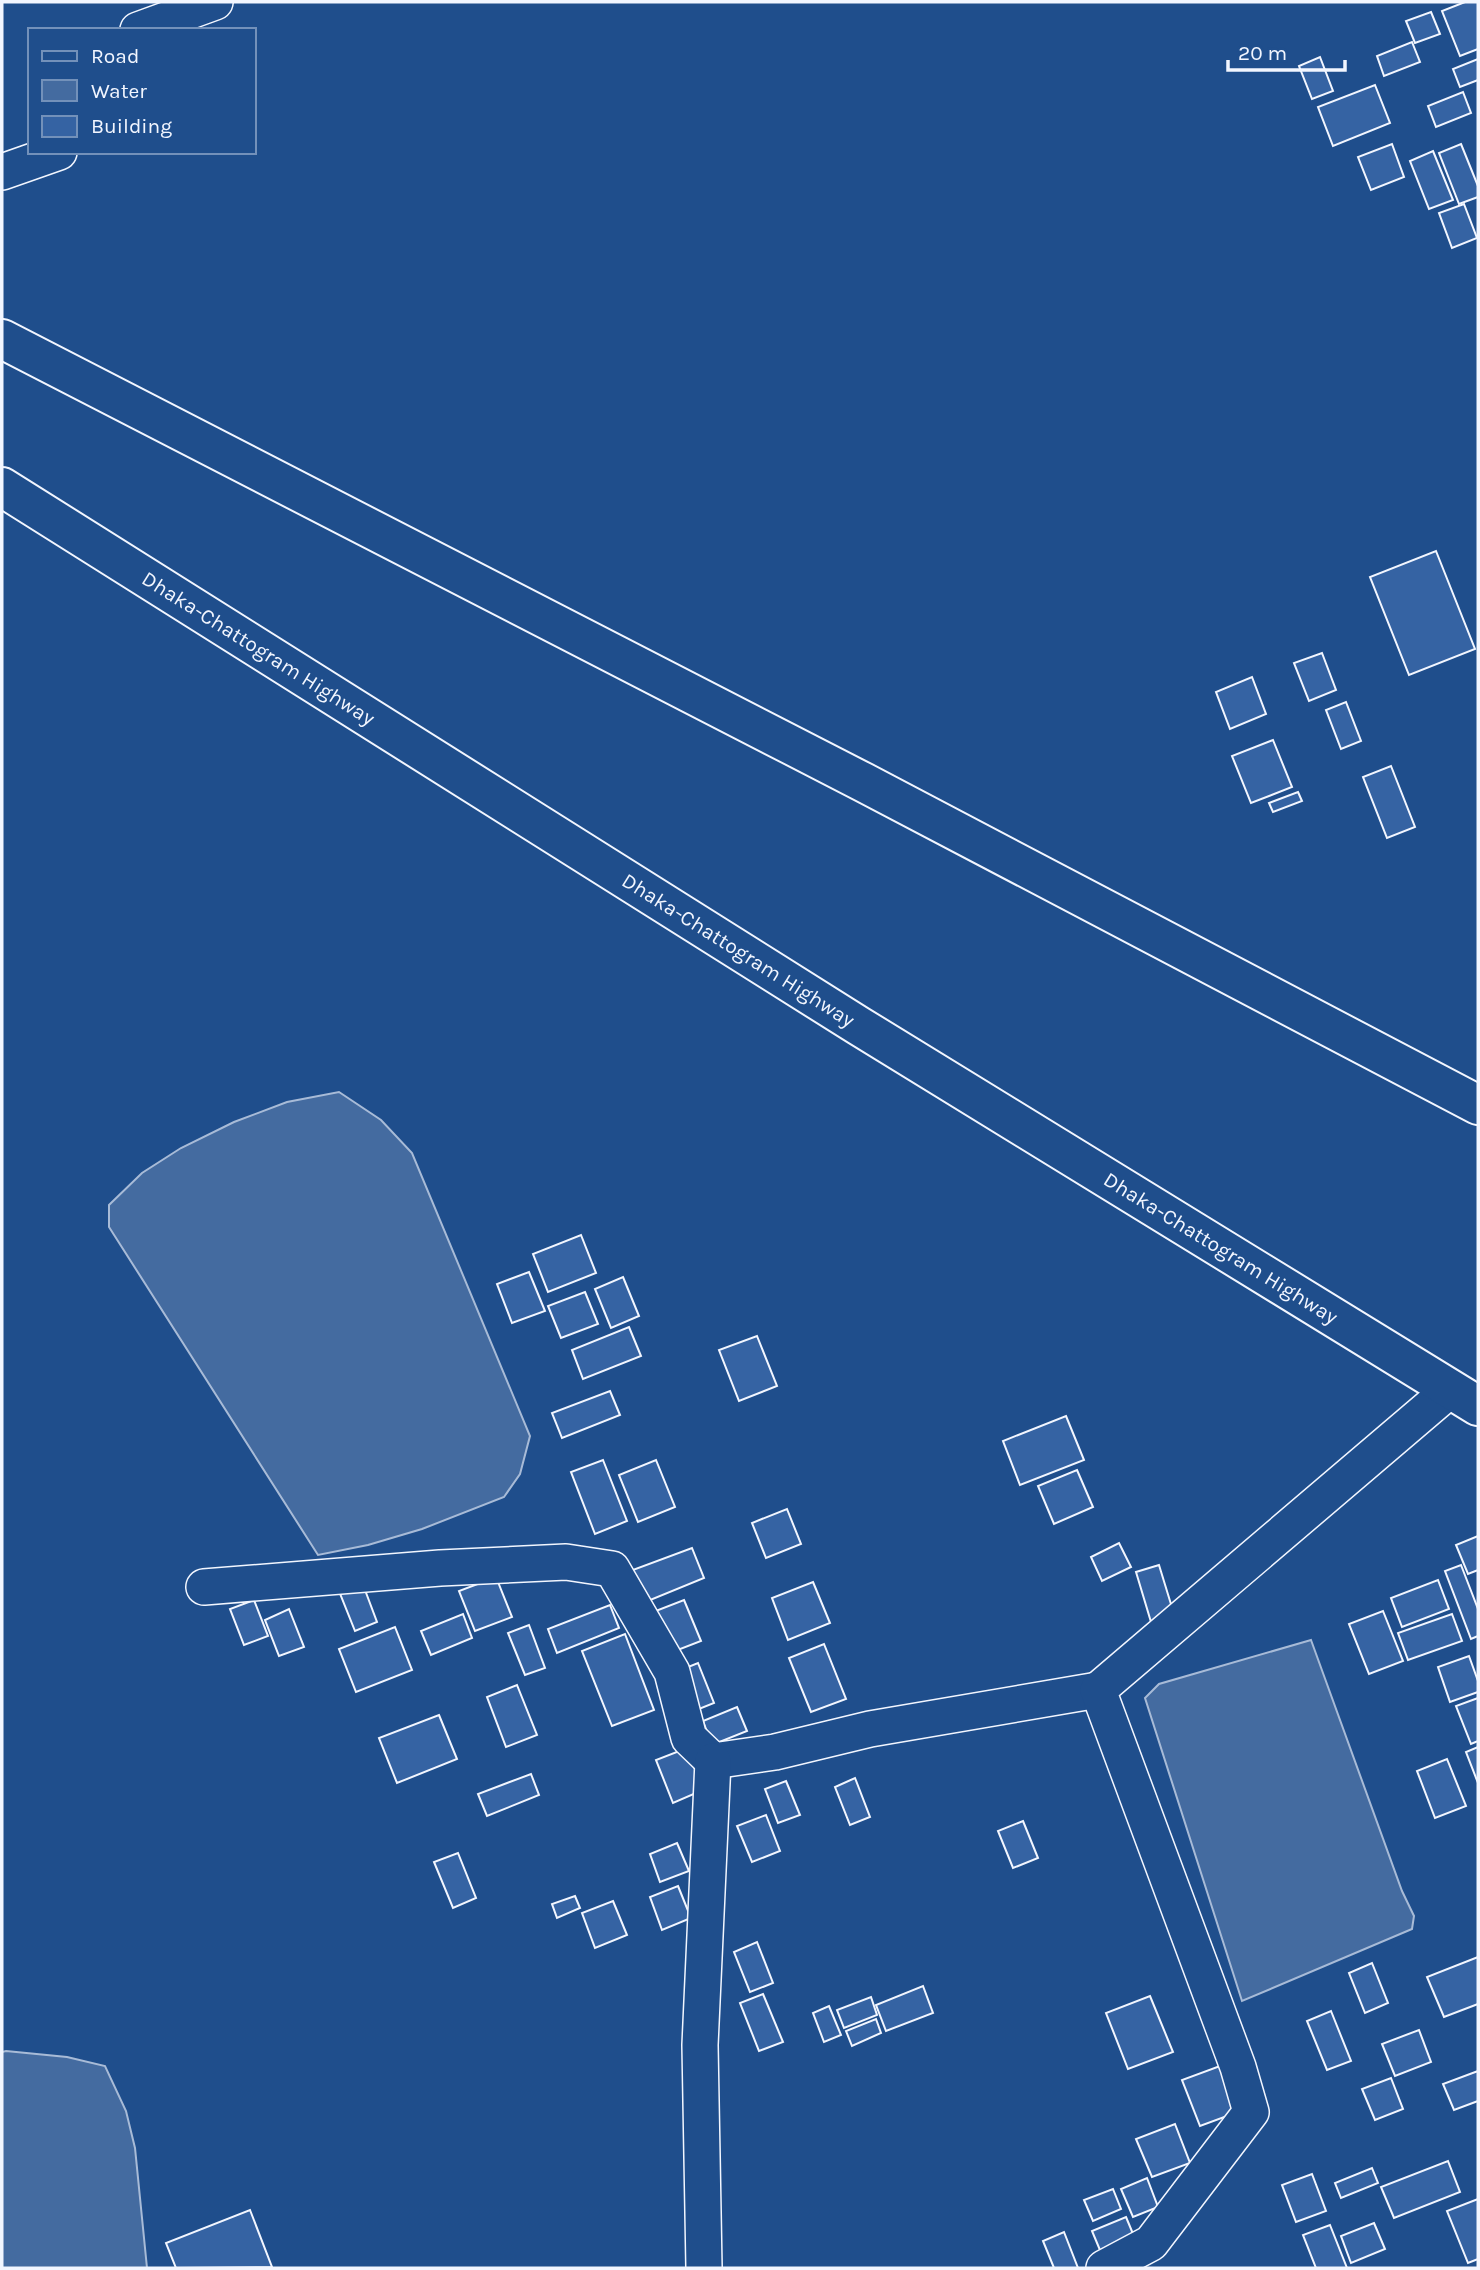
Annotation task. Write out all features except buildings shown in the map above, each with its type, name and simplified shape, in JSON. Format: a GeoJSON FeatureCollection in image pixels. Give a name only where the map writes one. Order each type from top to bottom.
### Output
{"type":"FeatureCollection","features":[{"type":"Feature","properties":{"kind":"highway"},"geometry":{"type":"LineString","coordinates":[[2,339],[863,782],[1478,1105]]}},
{"type":"Feature","properties":{"kind":"highway","name":"Dhaka-Chattogram Highway"},"geometry":{"type":"LineString","coordinates":[[2,487],[859,1026],[1465,1398]]}},
{"type":"Feature","properties":{"kind":"street"},"geometry":{"type":"LineString","coordinates":[[144,28],[215,2]]}},
{"type":"Feature","properties":{"kind":"street"},"geometry":{"type":"LineString","coordinates":[[2,172],[53,154]]}},
{"type":"Feature","properties":{"kind":"street"},"geometry":{"type":"LineString","coordinates":[[713,1761],[775,1752],[870,1728],[1098,1690],[1465,1398]]}},
{"type":"Feature","properties":{"kind":"street"},"geometry":{"type":"LineString","coordinates":[[204,1587],[440,1568],[566,1562],[612,1569],[672,1672],[689,1738],[713,1761],[700,2045],[704,2268]]}},
{"type":"Feature","properties":{"kind":"street"},"geometry":{"type":"LineString","coordinates":[[1098,1690],[1238,2067],[1251,2112],[1151,2243],[1104,2268]]}},
{"type":"Feature","properties":{"kind":"water"},"geometry":{"type":"Polygon","coordinates":[[[339,1092],[381,1120],[412,1153],[530,1436],[520,1474],[504,1497],[422,1529],[368,1545],[318,1555],[109,1227],[109,1205],[142,1173],[181,1148],[234,1122],[287,1102],[339,1092]]]}},
{"type":"Feature","properties":{"kind":"water"},"geometry":{"type":"Polygon","coordinates":[[[1311,1640],[1402,1891],[1414,1916],[1412,1929],[1242,2001],[1145,1698],[1159,1684],[1311,1640]]]}},
{"type":"Feature","properties":{"kind":"water"},"geometry":{"type":"Polygon","coordinates":[[[2,2052],[67,2057],[105,2066],[126,2111],[135,2148],[147,2268],[2,2268],[2,2052]]]}}]}
